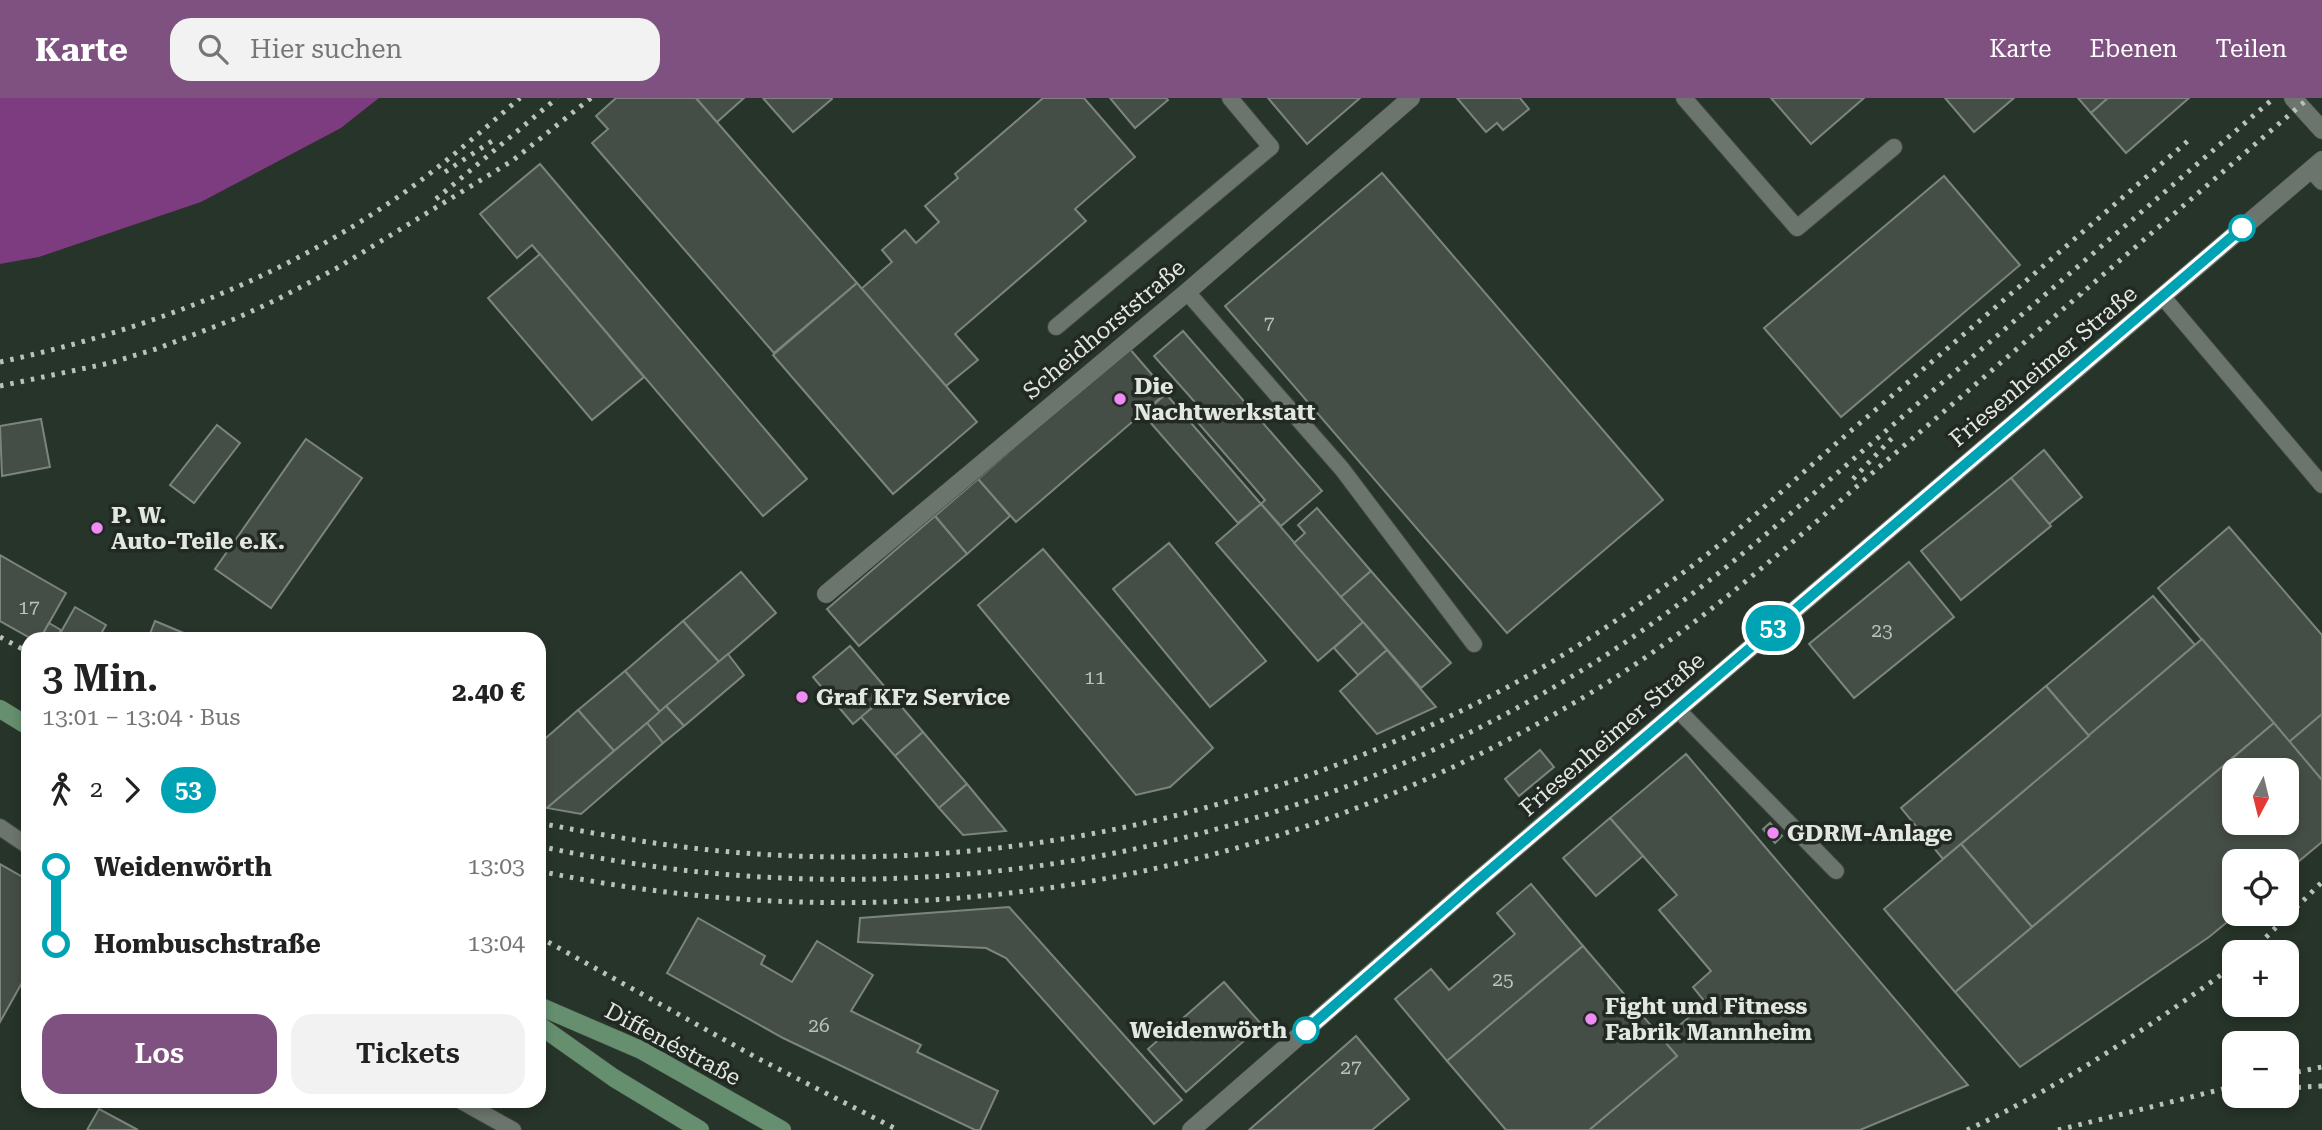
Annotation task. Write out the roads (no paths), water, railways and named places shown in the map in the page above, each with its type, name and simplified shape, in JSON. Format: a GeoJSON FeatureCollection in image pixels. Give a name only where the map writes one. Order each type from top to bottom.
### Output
{"type":"FeatureCollection","features":[{"type":"Feature","properties":{"kind":"main road"},"geometry":{"type":"LineString","coordinates":[[0,709],[21,722]]}},
{"type":"Feature","properties":{"kind":"main road","name":"Diffenéstraße"},"geometry":{"type":"LineString","coordinates":[[546,1009],[641,1050],[782,1130]]}},
{"type":"Feature","properties":{"kind":"main road"},"geometry":{"type":"LineString","coordinates":[[546,1030],[614,1078],[700,1130]]}},
{"type":"Feature","properties":{"kind":"street","name":"Scheidhorststraße"},"geometry":{"type":"LineString","coordinates":[[826,594],[1187,292],[1411,98]]}},
{"type":"Feature","properties":{"kind":"street"},"geometry":{"type":"LineString","coordinates":[[2293,98],[2322,130]]}},
{"type":"Feature","properties":{"kind":"street","name":"Friesenheimer Straße"},"geometry":{"type":"LineString","coordinates":[[1191,1130],[2162,296],[2318,171]]}},
{"type":"Feature","properties":{"kind":"lane"},"geometry":{"type":"LineString","coordinates":[[1056,327],[1271,147],[1230,98]]}},
{"type":"Feature","properties":{"kind":"lane"},"geometry":{"type":"LineString","coordinates":[[1684,98],[1797,228],[1894,147]]}},
{"type":"Feature","properties":{"kind":"lane"},"geometry":{"type":"LineString","coordinates":[[1187,292],[1342,469],[1474,644]]}},
{"type":"Feature","properties":{"kind":"lane"},"geometry":{"type":"LineString","coordinates":[[2162,296],[2322,485]]}},
{"type":"Feature","properties":{"kind":"lane"},"geometry":{"type":"LineString","coordinates":[[1678,709],[1836,872]]}},
{"type":"Feature","properties":{"kind":"lane"},"geometry":{"type":"LineString","coordinates":[[0,827],[21,841]]}},
{"type":"Feature","properties":{"kind":"lane"},"geometry":{"type":"LineString","coordinates":[[474,1108],[513,1130]]}},
{"type":"Feature","properties":{"kind":"railway"},"geometry":{"type":"LineString","coordinates":[[0,362],[100,337],[150,321],[246,283],[293,260],[339,235],[401,195],[520,98]]}},
{"type":"Feature","properties":{"kind":"railway"},"geometry":{"type":"LineString","coordinates":[[436,199],[557,98]]}},
{"type":"Feature","properties":{"kind":"railway"},"geometry":{"type":"LineString","coordinates":[[0,386],[110,363],[156,349],[276,300],[337,268],[512,161],[591,98]]}},
{"type":"Feature","properties":{"kind":"railway"},"geometry":{"type":"LineString","coordinates":[[546,847],[675,869],[812,879],[948,876],[1083,859],[1216,829],[1346,787],[1471,732],[1592,664],[1670,611],[1781,522],[2274,98]]}},
{"type":"Feature","properties":{"kind":"railway"},"geometry":{"type":"LineString","coordinates":[[546,872],[677,893],[816,902],[953,898],[1090,881],[1224,851],[1355,808],[1483,753],[1605,684],[1717,604],[2309,98]]}},
{"type":"Feature","properties":{"kind":"railway"},"geometry":{"type":"LineString","coordinates":[[445,172],[495,139]]}},
{"type":"Feature","properties":{"kind":"railway"},"geometry":{"type":"LineString","coordinates":[[546,824],[641,841],[744,853],[844,857],[944,853],[1043,842],[1142,824],[1239,798],[1334,766],[1426,728],[1515,683],[1582,643],[1710,553],[2189,140]]}},
{"type":"Feature","properties":{"kind":"railway"},"geometry":{"type":"LineString","coordinates":[[1853,479],[1894,436]]}},
{"type":"Feature","properties":{"kind":"railway"},"geometry":{"type":"LineString","coordinates":[[0,637],[21,648]]}},
{"type":"Feature","properties":{"kind":"railway"},"geometry":{"type":"LineString","coordinates":[[2263,940],[2322,882]]}},
{"type":"Feature","properties":{"kind":"railway"},"geometry":{"type":"LineString","coordinates":[[546,941],[759,1059],[898,1130]]}},
{"type":"Feature","properties":{"kind":"railway"},"geometry":{"type":"LineString","coordinates":[[1967,1130],[2072,1075],[2222,974]]}},
{"type":"Feature","properties":{"kind":"railway"},"geometry":{"type":"LineString","coordinates":[[2299,1072],[2322,1067]]}},
{"type":"Feature","properties":{"kind":"railway"},"geometry":{"type":"LineString","coordinates":[[2299,1087],[2322,1086]]}},
{"type":"Feature","properties":{"kind":"railway"},"geometry":{"type":"LineString","coordinates":[[2058,1130],[2222,1089]]}},
{"type":"Feature","properties":{"kind":"place","name":"Die Nachtwerkstatt"},"geometry":{"type":"Point","coordinates":[1120,399]}},
{"type":"Feature","properties":{"kind":"place","name":"P. W. Auto-Teile e.K."},"geometry":{"type":"Point","coordinates":[97,528]}},
{"type":"Feature","properties":{"kind":"place","name":"Graf KFz Service"},"geometry":{"type":"Point","coordinates":[802,697]}},
{"type":"Feature","properties":{"kind":"place","name":"GDRM-Anlage"},"geometry":{"type":"Point","coordinates":[1773,833]}},
{"type":"Feature","properties":{"kind":"place","name":"Fight und Fitness Fabrik Mannheim"},"geometry":{"type":"Point","coordinates":[1591,1019]}},
{"type":"Feature","properties":{"kind":"place","name":"Weidenwörth"},"geometry":{"type":"Point","coordinates":[1306,1030]}}]}
